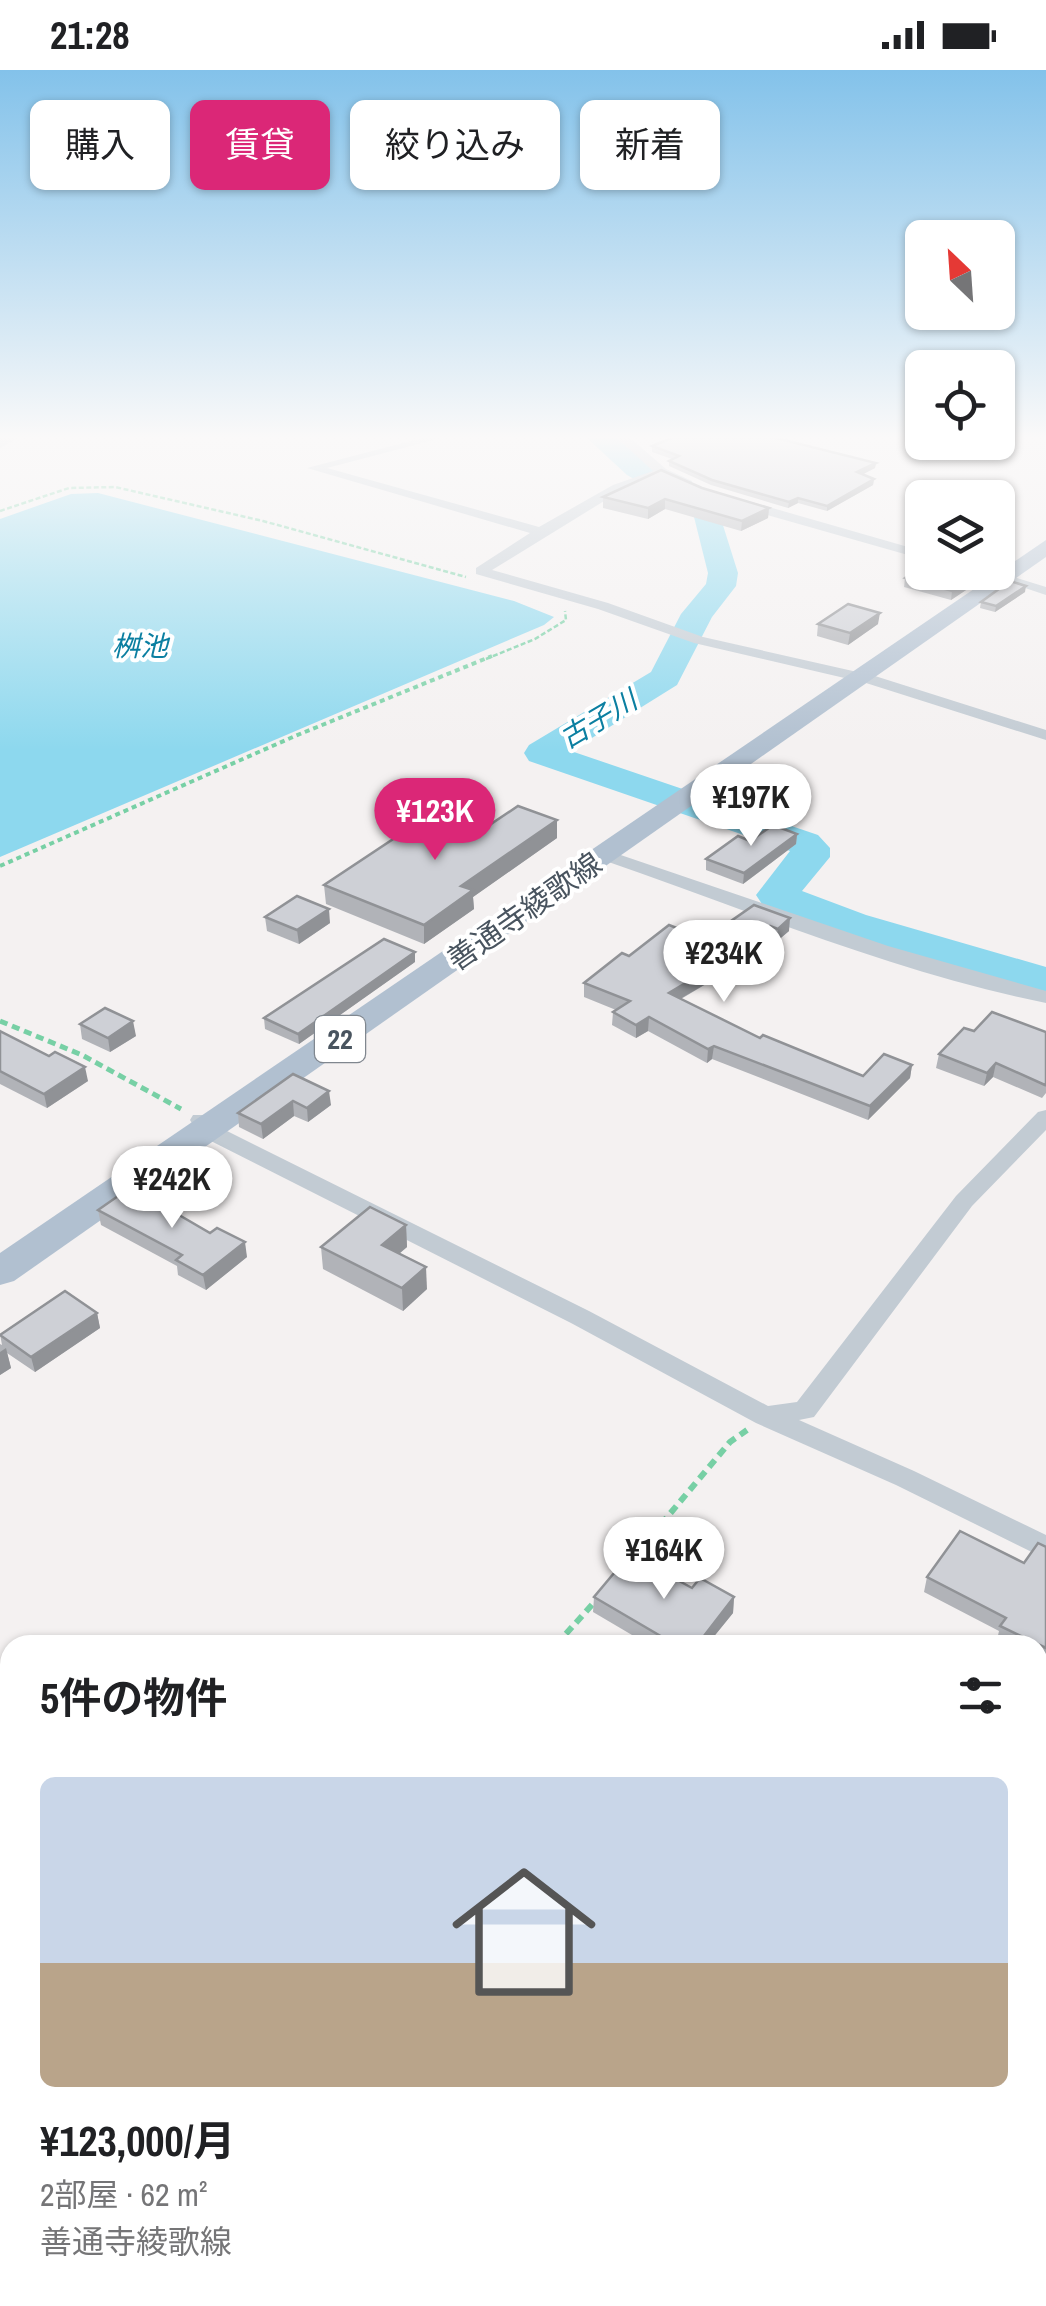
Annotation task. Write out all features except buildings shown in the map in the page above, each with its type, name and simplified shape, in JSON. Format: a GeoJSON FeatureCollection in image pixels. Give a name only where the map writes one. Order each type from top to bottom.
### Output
{"type":"FeatureCollection","features":[{"type":"Feature","properties":{"kind":"main road","name":"善通寺綾歌線"},"geometry":{"type":"LineString","coordinates":[[1015,563],[1046,547]]}},
{"type":"Feature","properties":{"kind":"main road","name":"善通寺綾歌線"},"geometry":{"type":"LineString","coordinates":[[0,1272],[204,1125],[606,855],[860,676],[973,590]]}},
{"type":"Feature","properties":{"kind":"street"},"geometry":{"type":"LineString","coordinates":[[527,541],[481,571],[603,606],[699,640],[860,676],[1046,735]]}},
{"type":"Feature","properties":{"kind":"street"},"geometry":{"type":"LineString","coordinates":[[875,541],[905,550]]}},
{"type":"Feature","properties":{"kind":"street"},"geometry":{"type":"LineString","coordinates":[[1015,582],[1046,591]]}},
{"type":"Feature","properties":{"kind":"street"},"geometry":{"type":"LineString","coordinates":[[606,855],[881,950],[1046,997]]}},
{"type":"Feature","properties":{"kind":"street"},"geometry":{"type":"LineString","coordinates":[[765,1416],[806,1410],[964,1201],[1046,1118]]}},
{"type":"Feature","properties":{"kind":"street"},"geometry":{"type":"LineString","coordinates":[[204,1125],[580,1316],[765,1416],[905,1478],[1046,1548]]}},
{"type":"Feature","properties":{"kind":"path"},"geometry":{"type":"LineString","coordinates":[[333,541],[481,582]]}},
{"type":"Feature","properties":{"kind":"path"},"geometry":{"type":"LineString","coordinates":[[0,866],[259,751],[535,639],[566,620],[560,604]]}},
{"type":"Feature","properties":{"kind":"path"},"geometry":{"type":"LineString","coordinates":[[0,1021],[82,1056],[204,1125]]}},
{"type":"Feature","properties":{"kind":"path"},"geometry":{"type":"LineString","coordinates":[[631,1560],[730,1442],[765,1416]]}},
{"type":"Feature","properties":{"kind":"path"},"geometry":{"type":"LineString","coordinates":[[565,1635],[606,1588]]}},
{"type":"Feature","properties":{"kind":"water","name":"桝池"},"geometry":{"type":"Polygon","coordinates":[[[0,541],[284,541],[514,601],[554,617],[544,625],[0,857],[0,541]]]}},
{"type":"Feature","properties":{"kind":"waterway","name":"古子川"},"geometry":{"type":"LineString","coordinates":[[715,541],[723,573],[721,586],[697,614],[665,678],[542,753],[804,843],[810,848],[810,857],[776,895],[851,924],[1046,981]]}}]}
